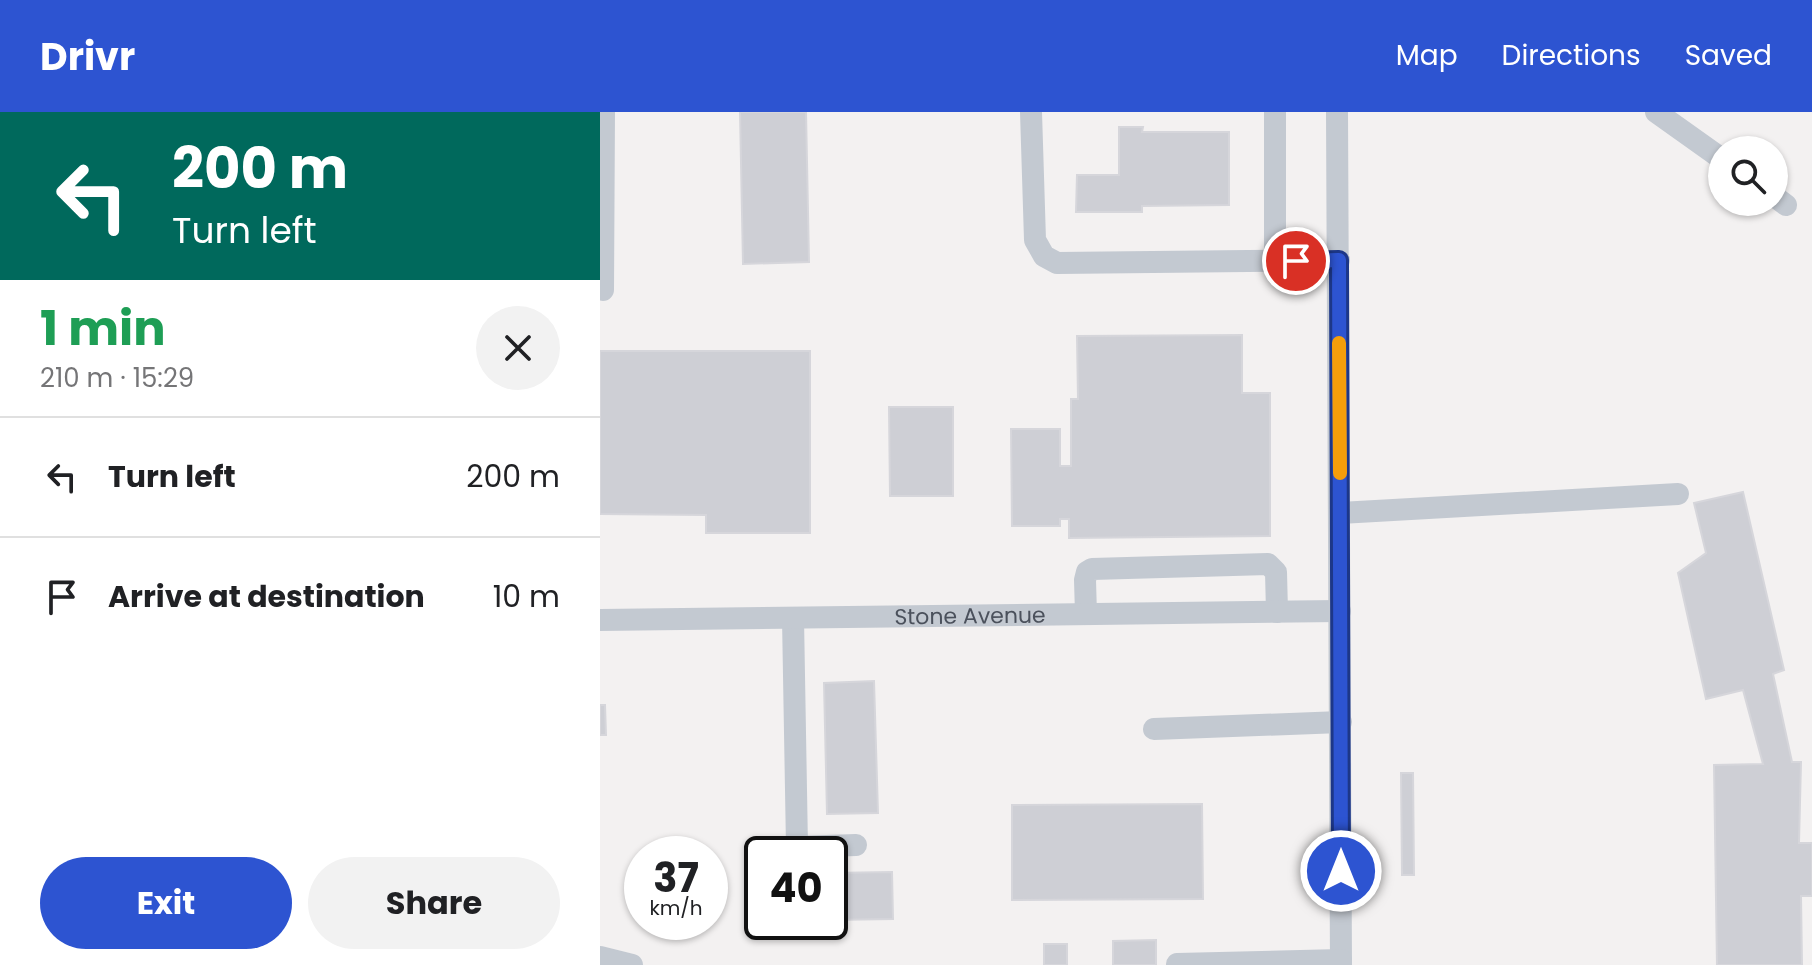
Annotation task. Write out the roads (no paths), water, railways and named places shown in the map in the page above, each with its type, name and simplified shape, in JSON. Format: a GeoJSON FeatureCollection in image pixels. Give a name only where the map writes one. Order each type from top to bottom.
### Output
{"type":"FeatureCollection","features":[{"type":"Feature","properties":{"kind":"street"},"geometry":{"type":"LineString","coordinates":[[603,290],[604,112]]}},
{"type":"Feature","properties":{"kind":"street"},"geometry":{"type":"LineString","coordinates":[[1031,112],[1035,240],[1044,256],[1057,263],[1339,260]]}},
{"type":"Feature","properties":{"kind":"street"},"geometry":{"type":"LineString","coordinates":[[1275,112],[1275,261]]}},
{"type":"Feature","properties":{"kind":"street"},"geometry":{"type":"LineString","coordinates":[[1177,964],[1341,963],[1337,112]]}},
{"type":"Feature","properties":{"kind":"street"},"geometry":{"type":"LineString","coordinates":[[1656,112],[1708,149]]}},
{"type":"Feature","properties":{"kind":"street"},"geometry":{"type":"LineString","coordinates":[[1340,513],[1678,494]]}},
{"type":"Feature","properties":{"kind":"street"},"geometry":{"type":"LineString","coordinates":[[1086,614],[1085,580],[1087,572],[1092,569],[1268,564],[1276,572],[1277,612]]}},
{"type":"Feature","properties":{"kind":"street","name":"Stone Avenue"},"geometry":{"type":"LineString","coordinates":[[600,620],[1340,611]]}},
{"type":"Feature","properties":{"kind":"street"},"geometry":{"type":"LineString","coordinates":[[793,618],[797,847],[856,845]]}},
{"type":"Feature","properties":{"kind":"street"},"geometry":{"type":"LineString","coordinates":[[1154,729],[1341,722]]}},
{"type":"Feature","properties":{"kind":"street"},"geometry":{"type":"LineString","coordinates":[[600,957],[632,965]]}}]}
